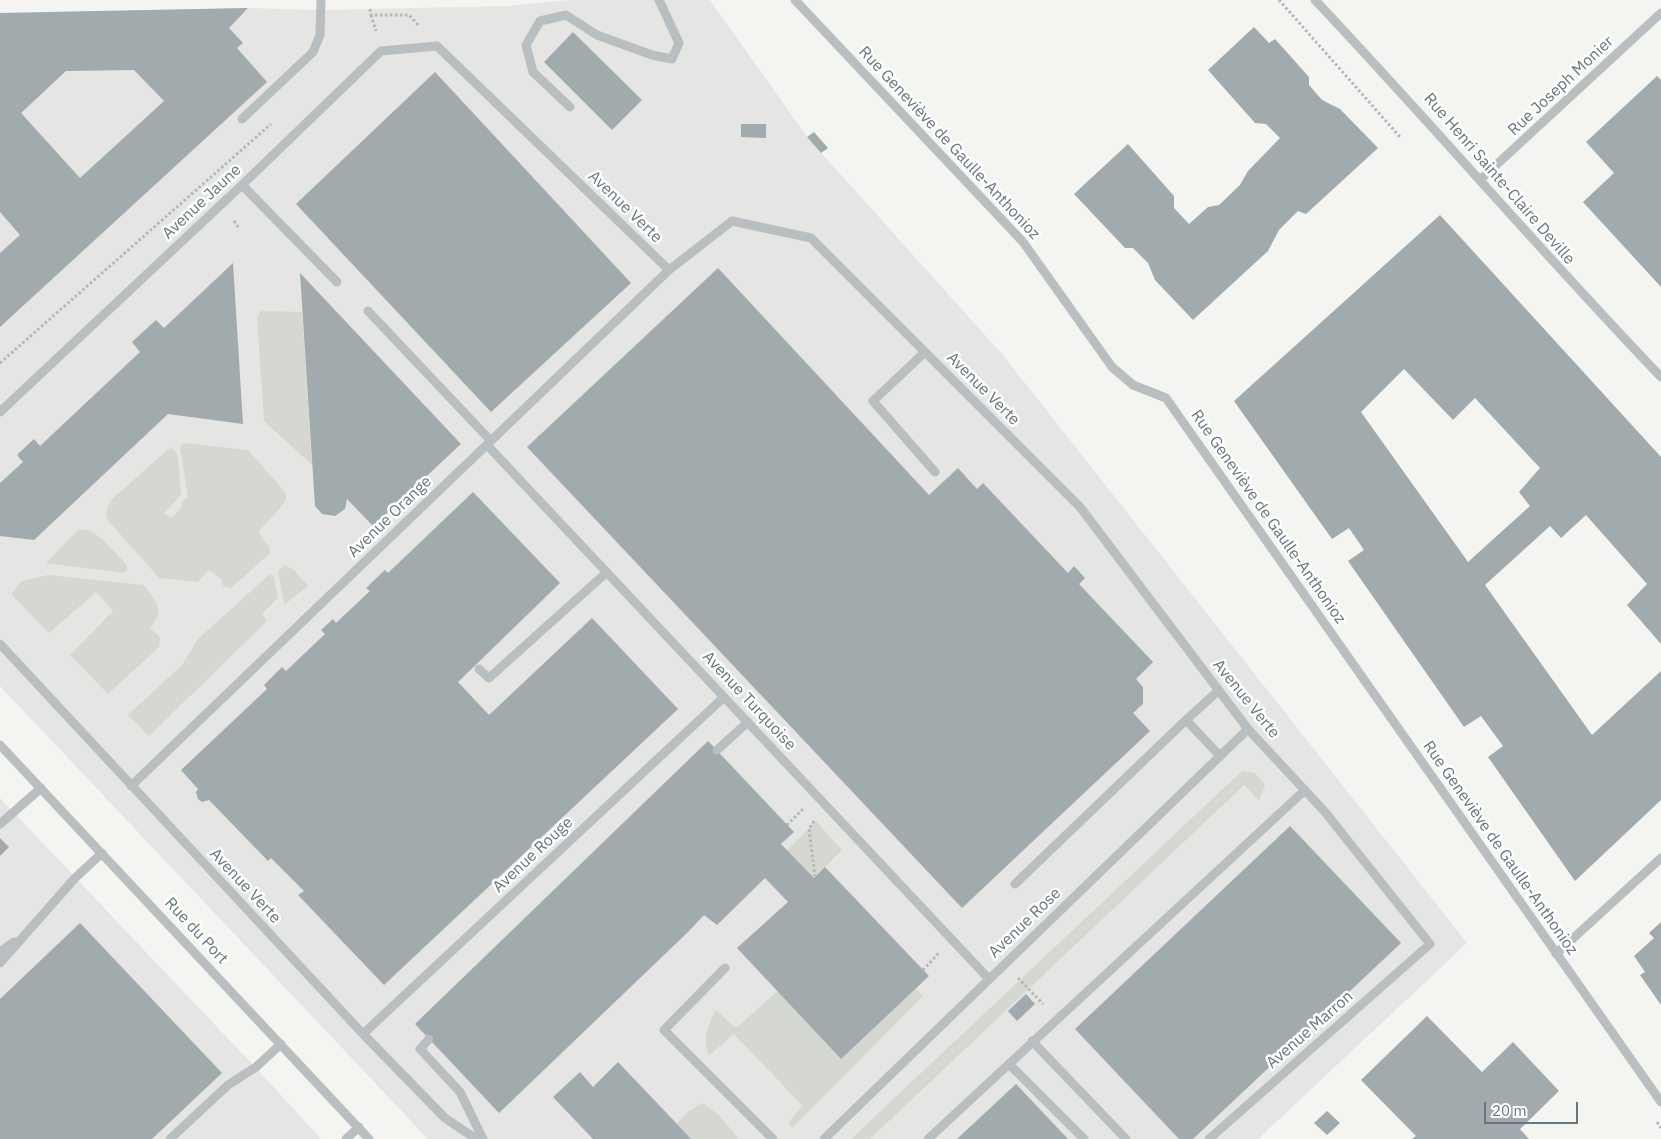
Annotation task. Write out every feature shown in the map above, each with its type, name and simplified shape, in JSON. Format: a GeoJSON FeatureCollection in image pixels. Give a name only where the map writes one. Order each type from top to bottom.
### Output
{"type":"FeatureCollection","features":[{"type":"Feature","properties":{"kind":"street"},"geometry":{"type":"LineString","coordinates":[[242,119],[318,45],[322,0]]}},
{"type":"Feature","properties":{"kind":"street"},"geometry":{"type":"LineString","coordinates":[[570,107],[533,72],[526,45],[540,21],[566,15],[596,35],[652,56],[672,59],[679,44],[659,0]]}},
{"type":"Feature","properties":{"kind":"street","name":"Rue Geneviève de Gaulle-Anthonioz"},"geometry":{"type":"LineString","coordinates":[[794,0],[1023,242],[1112,368],[1133,385],[1166,398],[1661,1102]]}},
{"type":"Feature","properties":{"kind":"street","name":"Rue Henri Sainte-Claire Deville"},"geometry":{"type":"LineString","coordinates":[[1315,0],[1480,180],[1562,274],[1661,377]]}},
{"type":"Feature","properties":{"kind":"street","name":"Rue Joseph Monier"},"geometry":{"type":"LineString","coordinates":[[1480,180],[1661,13]]}},
{"type":"Feature","properties":{"kind":"street","name":"Avenue Jaune"},"geometry":{"type":"LineString","coordinates":[[0,412],[242,185],[380,51],[437,46]]}},
{"type":"Feature","properties":{"kind":"street","name":"Avenue Verte"},"geometry":{"type":"LineString","coordinates":[[437,46],[669,270],[732,221],[811,238],[1080,507],[1248,729],[1325,812],[1430,944]]}},
{"type":"Feature","properties":{"kind":"street"},"geometry":{"type":"LineString","coordinates":[[242,185],[337,282]]}},
{"type":"Feature","properties":{"kind":"street","name":"Avenue Orange"},"geometry":{"type":"LineString","coordinates":[[131,786],[669,270]]}},
{"type":"Feature","properties":{"kind":"street","name":"Avenue Turquoise"},"geometry":{"type":"LineString","coordinates":[[368,311],[607,572],[989,979]]}},
{"type":"Feature","properties":{"kind":"street"},"geometry":{"type":"LineString","coordinates":[[925,352],[873,401],[935,472]]}},
{"type":"Feature","properties":{"kind":"street"},"geometry":{"type":"LineString","coordinates":[[479,669],[489,678],[607,572]]}},
{"type":"Feature","properties":{"kind":"street","name":"Avenue Verte"},"geometry":{"type":"LineString","coordinates":[[0,644],[363,1034],[445,1118],[476,1139]]}},
{"type":"Feature","properties":{"kind":"street"},"geometry":{"type":"LineString","coordinates":[[1015,884],[1218,691]]}},
{"type":"Feature","properties":{"kind":"street","name":"Avenue Rouge"},"geometry":{"type":"LineString","coordinates":[[363,1034],[724,697]]}},
{"type":"Feature","properties":{"kind":"street"},"geometry":{"type":"LineString","coordinates":[[1186,720],[1220,756]]}},
{"type":"Feature","properties":{"kind":"street"},"geometry":{"type":"LineString","coordinates":[[717,750],[748,722]]}},
{"type":"Feature","properties":{"kind":"street","name":"Avenue Rose"},"geometry":{"type":"LineString","coordinates":[[824,1139],[1248,729]]}},
{"type":"Feature","properties":{"kind":"street","name":"Rue du Port"},"geometry":{"type":"LineString","coordinates":[[0,745],[370,1139]]}},
{"type":"Feature","properties":{"kind":"street"},"geometry":{"type":"LineString","coordinates":[[0,824],[40,788]]}},
{"type":"Feature","properties":{"kind":"street"},"geometry":{"type":"LineString","coordinates":[[928,1139],[1305,790]]}},
{"type":"Feature","properties":{"kind":"street"},"geometry":{"type":"LineString","coordinates":[[0,963],[75,878],[102,853]]}},
{"type":"Feature","properties":{"kind":"street"},"geometry":{"type":"LineString","coordinates":[[1556,954],[1661,858]]}},
{"type":"Feature","properties":{"kind":"street"},"geometry":{"type":"LineString","coordinates":[[0,952],[29,931]]}},
{"type":"Feature","properties":{"kind":"street","name":"Avenue Marron"},"geometry":{"type":"LineString","coordinates":[[1209,1139],[1430,944]]}},
{"type":"Feature","properties":{"kind":"street"},"geometry":{"type":"LineString","coordinates":[[724,968],[664,1030],[772,1139]]}},
{"type":"Feature","properties":{"kind":"street"},"geometry":{"type":"LineString","coordinates":[[429,1039],[420,1049],[460,1092],[483,1139]]}},
{"type":"Feature","properties":{"kind":"street"},"geometry":{"type":"LineString","coordinates":[[1032,1041],[1126,1139]]}},
{"type":"Feature","properties":{"kind":"street"},"geometry":{"type":"LineString","coordinates":[[170,1139],[228,1085],[256,1067],[281,1044]]}},
{"type":"Feature","properties":{"kind":"street"},"geometry":{"type":"LineString","coordinates":[[1008,1064],[1084,1139]]}},
{"type":"Feature","properties":{"kind":"street"},"geometry":{"type":"LineString","coordinates":[[346,1139],[359,1128]]}},
{"type":"Feature","properties":{"kind":"path"},"geometry":{"type":"LineString","coordinates":[[1279,0],[1400,137]]}},
{"type":"Feature","properties":{"kind":"path"},"geometry":{"type":"LineString","coordinates":[[370,9],[377,32]]}},
{"type":"Feature","properties":{"kind":"path"},"geometry":{"type":"LineString","coordinates":[[371,15],[410,15],[422,29],[413,30]]}},
{"type":"Feature","properties":{"kind":"path"},"geometry":{"type":"LineString","coordinates":[[370,38],[377,32],[386,31]]}},
{"type":"Feature","properties":{"kind":"path"},"geometry":{"type":"LineString","coordinates":[[0,363],[276,120]]}},
{"type":"Feature","properties":{"kind":"path"},"geometry":{"type":"LineString","coordinates":[[787,825],[805,807]]}},
{"type":"Feature","properties":{"kind":"path"},"geometry":{"type":"LineString","coordinates":[[809,829],[816,876]]}},
{"type":"Feature","properties":{"kind":"path"},"geometry":{"type":"LineString","coordinates":[[1020,980],[1030,989]]}},
{"type":"Feature","properties":{"kind":"shaded area"},"geometry":{"type":"Polygon","coordinates":[[[570,0],[710,0],[807,137],[1002,354],[1467,943],[1258,1139],[428,1139],[0,686],[0,13],[248,8],[322,10],[507,6],[570,0]]]}},
{"type":"Feature","properties":{"kind":"shaded area"},"geometry":{"type":"Polygon","coordinates":[[[261,311],[302,312],[312,465],[264,421],[257,317],[261,311]]]}},
{"type":"Feature","properties":{"kind":"shaded area"},"geometry":{"type":"Polygon","coordinates":[[[184,443],[248,450],[286,493],[286,501],[259,531],[263,540],[269,546],[270,553],[231,588],[223,586],[222,580],[209,570],[198,582],[159,578],[107,519],[106,512],[111,500],[171,447],[178,455],[181,495],[164,513],[171,518],[183,506],[181,502],[188,497],[180,447],[184,443]]]}},
{"type":"Feature","properties":{"kind":"shaded area"},"geometry":{"type":"Polygon","coordinates":[[[78,530],[90,530],[103,540],[127,565],[127,570],[124,573],[46,563],[78,530]]]}},
{"type":"Feature","properties":{"kind":"shaded area"},"geometry":{"type":"Polygon","coordinates":[[[285,565],[294,570],[308,586],[284,605],[278,571],[285,565]]]}},
{"type":"Feature","properties":{"kind":"shaded area"},"geometry":{"type":"Polygon","coordinates":[[[270,574],[274,577],[278,598],[262,614],[267,621],[149,736],[128,715],[182,665],[198,639],[270,574]]]}},
{"type":"Feature","properties":{"kind":"shaded area"},"geometry":{"type":"Polygon","coordinates":[[[48,575],[144,585],[158,606],[158,616],[150,628],[160,637],[159,647],[108,694],[70,655],[113,611],[96,592],[49,633],[11,594],[22,581],[48,575]]]}},
{"type":"Feature","properties":{"kind":"shaded area"},"geometry":{"type":"Polygon","coordinates":[[[1242,771],[1255,773],[1265,785],[1259,801],[1244,785],[870,1139],[851,1139],[1242,771]]]}},
{"type":"Feature","properties":{"kind":"shaded area"},"geometry":{"type":"Polygon","coordinates":[[[0,798],[270,1083],[321,1139],[0,1139],[0,798]]]}},
{"type":"Feature","properties":{"kind":"shaded area"},"geometry":{"type":"Polygon","coordinates":[[[816,821],[842,850],[814,878],[787,850],[816,821]]]}},
{"type":"Feature","properties":{"kind":"shaded area"},"geometry":{"type":"Polygon","coordinates":[[[915,988],[923,996],[793,1127],[788,1123],[803,1106],[734,1034],[709,1055],[707,1049],[707,1032],[716,1010],[736,1028],[778,991],[915,988]]]}},
{"type":"Feature","properties":{"kind":"shaded area"},"geometry":{"type":"Polygon","coordinates":[[[703,1103],[719,1115],[739,1139],[691,1139],[677,1124],[689,1111],[703,1103]]]}},
{"type":"Feature","properties":{"kind":"building"},"geometry":{"type":"Polygon","coordinates":[[[248,8],[229,28],[243,43],[237,48],[267,82],[0,327],[0,253],[20,235],[0,212],[0,13],[248,8]],[[134,70],[66,71],[21,113],[80,178],[164,101],[134,70]]]}},
{"type":"Feature","properties":{"kind":"building"},"geometry":{"type":"Polygon","coordinates":[[[1254,27],[1269,43],[1275,39],[1309,77],[1309,85],[1322,100],[1340,109],[1378,148],[1306,214],[1298,211],[1279,230],[1268,251],[1193,320],[1155,280],[1148,263],[1133,248],[1125,248],[1074,194],[1128,144],[1174,196],[1174,208],[1189,224],[1208,207],[1219,205],[1240,185],[1248,171],[1280,138],[1266,124],[1255,123],[1208,70],[1254,27]]]}},
{"type":"Feature","properties":{"kind":"building"},"geometry":{"type":"Polygon","coordinates":[[[573,32],[642,100],[612,130],[544,62],[573,32]]]}},
{"type":"Feature","properties":{"kind":"building"},"geometry":{"type":"Polygon","coordinates":[[[435,72],[631,283],[491,412],[296,204],[435,72]]]}},
{"type":"Feature","properties":{"kind":"building"},"geometry":{"type":"Polygon","coordinates":[[[1657,76],[1661,80],[1661,287],[1583,202],[1614,173],[1586,142],[1657,76]]]}},
{"type":"Feature","properties":{"kind":"building"},"geometry":{"type":"Polygon","coordinates":[[[741,124],[766,124],[766,138],[741,137],[741,124]]]}},
{"type":"Feature","properties":{"kind":"building"},"geometry":{"type":"Polygon","coordinates":[[[814,132],[828,148],[821,153],[807,137],[814,132]]]}},
{"type":"Feature","properties":{"kind":"building"},"geometry":{"type":"Polygon","coordinates":[[[1440,215],[1661,457],[1661,644],[1627,605],[1647,584],[1586,515],[1561,538],[1550,526],[1485,585],[1592,735],[1661,671],[1661,800],[1575,881],[1488,757],[1503,746],[1481,716],[1464,727],[1348,561],[1364,550],[1349,528],[1332,539],[1234,401],[1440,215]],[[1404,369],[1361,412],[1468,562],[1530,506],[1519,492],[1540,468],[1475,398],[1453,420],[1404,369]]]}},
{"type":"Feature","properties":{"kind":"building"},"geometry":{"type":"Polygon","coordinates":[[[233,263],[243,424],[168,414],[34,540],[0,536],[0,483],[23,462],[17,455],[34,439],[40,446],[140,352],[132,342],[156,320],[164,328],[233,263]]]}},
{"type":"Feature","properties":{"kind":"building"},"geometry":{"type":"Polygon","coordinates":[[[718,268],[929,495],[958,468],[977,489],[983,483],[1068,573],[1074,566],[1085,578],[1079,584],[1153,662],[1136,679],[1143,687],[1143,704],[1133,713],[1150,731],[962,908],[527,447],[718,268]]]}},
{"type":"Feature","properties":{"kind":"building"},"geometry":{"type":"Polygon","coordinates":[[[300,273],[461,444],[373,526],[347,499],[345,509],[335,516],[322,514],[315,506],[300,273]]]}},
{"type":"Feature","properties":{"kind":"building"},"geometry":{"type":"Polygon","coordinates":[[[473,492],[560,583],[458,682],[489,715],[592,618],[678,709],[384,985],[298,895],[304,891],[271,858],[268,861],[209,800],[202,802],[198,799],[196,792],[198,789],[181,770],[267,689],[264,685],[282,667],[286,671],[325,634],[321,630],[333,619],[336,623],[370,591],[366,588],[385,570],[388,573],[473,492]]]}},
{"type":"Feature","properties":{"kind":"building"},"geometry":{"type":"Polygon","coordinates":[[[708,741],[794,832],[781,844],[814,878],[825,867],[929,976],[841,1059],[737,948],[788,902],[765,878],[717,925],[704,915],[499,1113],[415,1024],[708,741]]]}},
{"type":"Feature","properties":{"kind":"building"},"geometry":{"type":"Polygon","coordinates":[[[1290,826],[1401,943],[1193,1139],[1179,1139],[1075,1029],[1290,826]]]}},
{"type":"Feature","properties":{"kind":"building"},"geometry":{"type":"Polygon","coordinates":[[[0,838],[9,847],[0,856],[0,838]]]}},
{"type":"Feature","properties":{"kind":"building"},"geometry":{"type":"Polygon","coordinates":[[[1661,922],[1661,1005],[1640,975],[1645,972],[1634,956],[1654,938],[1649,933],[1661,922]]]}},
{"type":"Feature","properties":{"kind":"building"},"geometry":{"type":"Polygon","coordinates":[[[80,923],[222,1073],[152,1139],[0,1139],[0,999],[80,923]]]}},
{"type":"Feature","properties":{"kind":"building"},"geometry":{"type":"Polygon","coordinates":[[[1026,994],[1035,1004],[1017,1021],[1008,1011],[1026,994]]]}},
{"type":"Feature","properties":{"kind":"building"},"geometry":{"type":"Polygon","coordinates":[[[1427,1016],[1482,1072],[1513,1042],[1559,1091],[1520,1129],[1529,1139],[1412,1139],[1416,1136],[1361,1080],[1427,1016]]]}},
{"type":"Feature","properties":{"kind":"building"},"geometry":{"type":"Polygon","coordinates":[[[618,1062],[691,1139],[593,1139],[553,1097],[580,1072],[593,1087],[618,1062]]]}},
{"type":"Feature","properties":{"kind":"building"},"geometry":{"type":"Polygon","coordinates":[[[1016,1084],[1068,1139],[957,1139],[1016,1084]]]}},
{"type":"Feature","properties":{"kind":"building"},"geometry":{"type":"Polygon","coordinates":[[[1327,1111],[1340,1123],[1327,1135],[1314,1123],[1327,1111]]]}}]}
